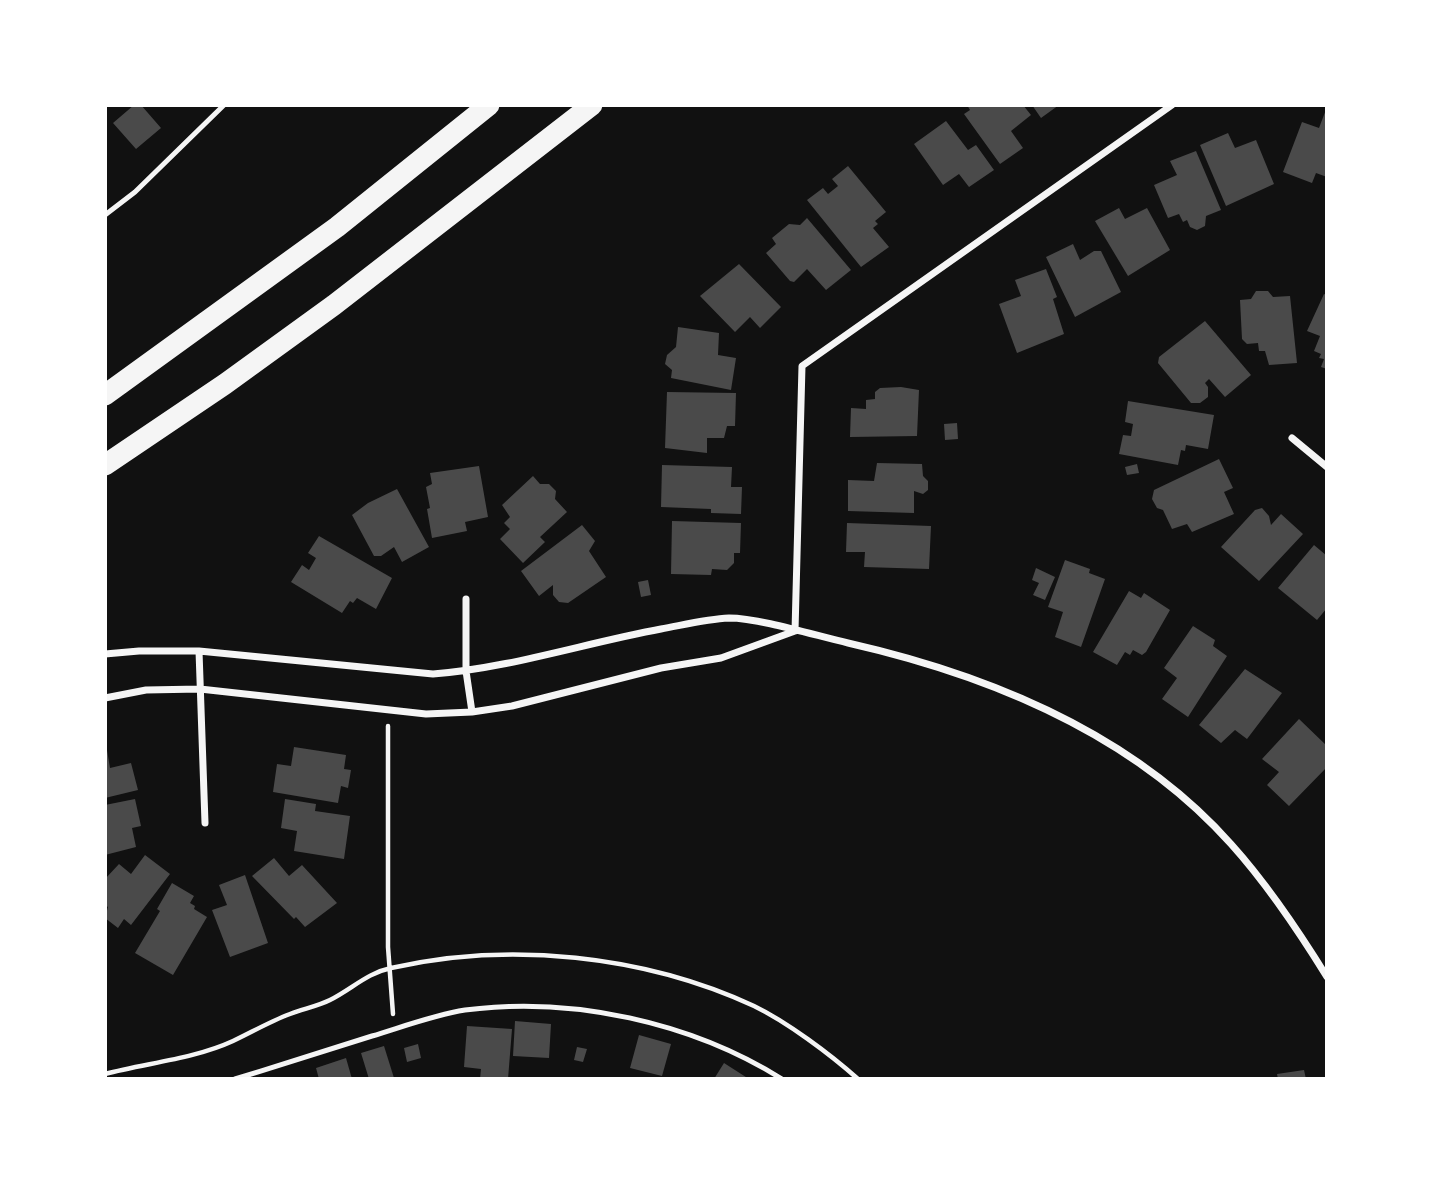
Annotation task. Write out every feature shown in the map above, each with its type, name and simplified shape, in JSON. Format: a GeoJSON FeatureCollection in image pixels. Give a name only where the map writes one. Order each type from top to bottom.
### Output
{"type":"FeatureCollection","features":[{"type":"Feature","properties":{"kind":"highway"},"geometry":{"type":"LineString","coordinates":[[105,395],[337,227],[489,105]]}},
{"type":"Feature","properties":{"kind":"highway"},"geometry":{"type":"LineString","coordinates":[[105,466],[225,384],[334,304],[592,105]]}},
{"type":"Feature","properties":{"kind":"street"},"geometry":{"type":"LineString","coordinates":[[795,631],[802,366],[1172,105]]}},
{"type":"Feature","properties":{"kind":"street"},"geometry":{"type":"LineString","coordinates":[[1292,438],[1327,467]]}},
{"type":"Feature","properties":{"kind":"street"},"geometry":{"type":"LineString","coordinates":[[466,599],[466,671],[472,712]]}},
{"type":"Feature","properties":{"kind":"street"},"geometry":{"type":"LineString","coordinates":[[105,654],[199,651],[433,674],[466,671],[638,633],[730,618],[891,652],[997,687],[1075,724],[1173,789],[1229,842],[1269,889],[1327,977]]}},
{"type":"Feature","properties":{"kind":"street"},"geometry":{"type":"LineString","coordinates":[[105,698],[146,690],[200,689],[426,715],[472,712],[512,706],[661,668],[721,658],[795,631]]}},
{"type":"Feature","properties":{"kind":"street"},"geometry":{"type":"LineString","coordinates":[[199,651],[205,823]]}},
{"type":"Feature","properties":{"kind":"lane"},"geometry":{"type":"LineString","coordinates":[[105,215],[135,192],[224,105]]}},
{"type":"Feature","properties":{"kind":"lane"},"geometry":{"type":"LineString","coordinates":[[235,1079],[464,1010],[535,1007],[587,1010],[691,1036],[743,1055],[782,1079]]}},
{"type":"Feature","properties":{"kind":"path"},"geometry":{"type":"LineString","coordinates":[[388,711],[388,947],[394,1029]]}},
{"type":"Feature","properties":{"kind":"building"},"geometry":{"type":"Polygon","coordinates":[[[134,105],[141,105],[161,128],[136,149],[113,123],[134,105]]]}},
{"type":"Feature","properties":{"kind":"building"},"geometry":{"type":"Polygon","coordinates":[[[967,105],[1023,105],[1031,115],[1011,131],[1023,148],[1000,164],[964,114],[970,110],[967,105]]]}},
{"type":"Feature","properties":{"kind":"building"},"geometry":{"type":"Polygon","coordinates":[[[1032,105],[1059,105],[1041,118],[1032,105]]]}},
{"type":"Feature","properties":{"kind":"building"},"geometry":{"type":"Polygon","coordinates":[[[1327,107],[1327,177],[1316,173],[1312,183],[1283,172],[1302,122],[1319,128],[1327,107]]]}},
{"type":"Feature","properties":{"kind":"building"},"geometry":{"type":"Polygon","coordinates":[[[946,121],[968,150],[976,145],[994,170],[969,187],[959,174],[943,185],[914,144],[946,121]]]}},
{"type":"Feature","properties":{"kind":"building"},"geometry":{"type":"Polygon","coordinates":[[[1228,133],[1235,148],[1256,140],[1274,184],[1226,206],[1200,145],[1228,133]]]}},
{"type":"Feature","properties":{"kind":"building"},"geometry":{"type":"Polygon","coordinates":[[[1196,151],[1221,210],[1206,216],[1205,226],[1197,230],[1190,227],[1187,220],[1183,222],[1179,214],[1168,218],[1154,185],[1177,175],[1170,161],[1196,151]]]}},
{"type":"Feature","properties":{"kind":"building"},"geometry":{"type":"Polygon","coordinates":[[[848,166],[886,212],[875,221],[878,224],[873,228],[889,247],[861,267],[807,200],[823,188],[828,194],[838,186],[832,179],[848,166]]]}},
{"type":"Feature","properties":{"kind":"building"},"geometry":{"type":"Polygon","coordinates":[[[1119,208],[1125,219],[1147,208],[1170,250],[1128,276],[1095,221],[1119,208]]]}},
{"type":"Feature","properties":{"kind":"building"},"geometry":{"type":"Polygon","coordinates":[[[807,218],[851,270],[826,290],[807,269],[794,282],[790,281],[766,253],[776,244],[772,238],[789,224],[800,225],[807,218]]]}},
{"type":"Feature","properties":{"kind":"building"},"geometry":{"type":"Polygon","coordinates":[[[1073,244],[1080,260],[1094,251],[1101,251],[1121,292],[1075,317],[1046,257],[1073,244]]]}},
{"type":"Feature","properties":{"kind":"building"},"geometry":{"type":"Polygon","coordinates":[[[739,264],[781,307],[760,328],[750,317],[735,332],[700,296],[739,264]]]}},
{"type":"Feature","properties":{"kind":"building"},"geometry":{"type":"Polygon","coordinates":[[[1046,269],[1057,297],[1053,299],[1064,334],[1017,353],[999,304],[1021,296],[1015,280],[1046,269]]]}},
{"type":"Feature","properties":{"kind":"building"},"geometry":{"type":"Polygon","coordinates":[[[1256,291],[1268,291],[1273,297],[1290,296],[1297,363],[1269,365],[1265,351],[1259,351],[1258,343],[1247,344],[1242,339],[1240,300],[1251,299],[1256,291]]]}},
{"type":"Feature","properties":{"kind":"building"},"geometry":{"type":"Polygon","coordinates":[[[1324,294],[1327,295],[1327,369],[1321,367],[1324,359],[1319,358],[1321,354],[1314,351],[1320,336],[1307,331],[1324,294]]]}},
{"type":"Feature","properties":{"kind":"building"},"geometry":{"type":"Polygon","coordinates":[[[1205,321],[1251,375],[1225,397],[1209,379],[1205,383],[1208,397],[1200,403],[1191,403],[1158,363],[1159,357],[1205,321]]]}},
{"type":"Feature","properties":{"kind":"building"},"geometry":{"type":"Polygon","coordinates":[[[678,327],[719,333],[718,355],[736,358],[731,390],[671,378],[672,370],[665,364],[667,355],[676,347],[678,327]]]}},
{"type":"Feature","properties":{"kind":"building"},"geometry":{"type":"Polygon","coordinates":[[[880,388],[919,390],[917,436],[850,437],[851,408],[866,409],[866,400],[875,399],[875,392],[880,388]]]}},
{"type":"Feature","properties":{"kind":"building"},"geometry":{"type":"Polygon","coordinates":[[[667,392],[736,393],[735,426],[727,426],[724,438],[707,438],[707,453],[665,448],[667,392]]]}},
{"type":"Feature","properties":{"kind":"building"},"geometry":{"type":"Polygon","coordinates":[[[1128,401],[1214,415],[1208,449],[1186,445],[1185,451],[1181,450],[1178,465],[1119,454],[1123,435],[1131,436],[1133,424],[1125,422],[1128,401]]]}},
{"type":"Feature","properties":{"kind":"building"},"geometry":{"type":"Polygon","coordinates":[[[957,423],[958,439],[945,440],[944,424],[957,423]]]}},
{"type":"Feature","properties":{"kind":"building"},"geometry":{"type":"Polygon","coordinates":[[[1219,459],[1233,488],[1224,492],[1234,514],[1192,532],[1187,524],[1172,529],[1163,510],[1157,508],[1152,499],[1154,490],[1219,459]]]}},
{"type":"Feature","properties":{"kind":"building"},"geometry":{"type":"Polygon","coordinates":[[[877,463],[922,464],[928,490],[923,494],[914,491],[914,513],[848,511],[848,480],[874,481],[877,463]]]}},
{"type":"Feature","properties":{"kind":"building"},"geometry":{"type":"Polygon","coordinates":[[[1137,464],[1139,473],[1127,475],[1125,467],[1137,464]]]}},
{"type":"Feature","properties":{"kind":"building"},"geometry":{"type":"Polygon","coordinates":[[[662,465],[732,467],[731,487],[742,487],[741,514],[711,513],[711,509],[661,507],[662,465]]]}},
{"type":"Feature","properties":{"kind":"building"},"geometry":{"type":"Polygon","coordinates":[[[479,466],[488,517],[465,522],[467,531],[432,538],[426,487],[432,484],[430,473],[479,466]]]}},
{"type":"Feature","properties":{"kind":"building"},"geometry":{"type":"Polygon","coordinates":[[[533,476],[540,484],[549,484],[556,491],[555,499],[567,512],[540,537],[545,542],[523,563],[500,539],[510,529],[504,523],[510,517],[502,505],[533,476]]]}},
{"type":"Feature","properties":{"kind":"building"},"geometry":{"type":"Polygon","coordinates":[[[397,489],[429,547],[402,562],[394,547],[381,556],[374,556],[352,515],[368,503],[397,489]]]}},
{"type":"Feature","properties":{"kind":"building"},"geometry":{"type":"Polygon","coordinates":[[[1262,508],[1269,516],[1271,525],[1281,514],[1303,534],[1259,581],[1221,547],[1255,510],[1262,508]]]}},
{"type":"Feature","properties":{"kind":"building"},"geometry":{"type":"Polygon","coordinates":[[[672,521],[741,523],[740,553],[734,553],[734,563],[727,570],[712,569],[711,575],[671,574],[672,521]]]}},
{"type":"Feature","properties":{"kind":"building"},"geometry":{"type":"Polygon","coordinates":[[[847,523],[931,526],[929,569],[864,567],[865,552],[846,552],[847,523]]]}},
{"type":"Feature","properties":{"kind":"building"},"geometry":{"type":"Polygon","coordinates":[[[582,525],[595,541],[589,551],[606,577],[568,603],[559,602],[553,595],[553,585],[539,596],[521,571],[582,525]]]}},
{"type":"Feature","properties":{"kind":"building"},"geometry":{"type":"Polygon","coordinates":[[[319,536],[392,578],[376,609],[357,598],[353,603],[350,601],[342,613],[291,582],[302,565],[309,570],[316,558],[308,553],[319,536]]]}},
{"type":"Feature","properties":{"kind":"building"},"geometry":{"type":"Polygon","coordinates":[[[1314,545],[1327,556],[1327,608],[1317,620],[1278,588],[1314,545]]]}},
{"type":"Feature","properties":{"kind":"building"},"geometry":{"type":"Polygon","coordinates":[[[1065,560],[1090,569],[1089,573],[1105,579],[1081,647],[1055,637],[1063,612],[1048,607],[1065,560]]]}},
{"type":"Feature","properties":{"kind":"building"},"geometry":{"type":"Polygon","coordinates":[[[1036,568],[1055,577],[1045,600],[1033,595],[1039,583],[1032,580],[1036,568]]]}},
{"type":"Feature","properties":{"kind":"building"},"geometry":{"type":"Polygon","coordinates":[[[648,580],[651,595],[641,597],[638,582],[648,580]]]}},
{"type":"Feature","properties":{"kind":"building"},"geometry":{"type":"Polygon","coordinates":[[[1129,591],[1141,598],[1144,593],[1170,610],[1146,652],[1142,655],[1133,650],[1130,655],[1125,652],[1117,665],[1093,652],[1129,591]]]}},
{"type":"Feature","properties":{"kind":"building"},"geometry":{"type":"Polygon","coordinates":[[[1193,626],[1215,640],[1213,646],[1227,656],[1188,717],[1162,699],[1177,678],[1164,668],[1193,626]]]}},
{"type":"Feature","properties":{"kind":"building"},"geometry":{"type":"Polygon","coordinates":[[[1245,669],[1282,693],[1247,739],[1235,730],[1221,743],[1199,725],[1245,669]]]}},
{"type":"Feature","properties":{"kind":"building"},"geometry":{"type":"Polygon","coordinates":[[[1299,719],[1327,746],[1327,767],[1289,806],[1267,785],[1279,772],[1262,759],[1299,719]]]}},
{"type":"Feature","properties":{"kind":"building"},"geometry":{"type":"Polygon","coordinates":[[[294,747],[346,755],[344,769],[351,770],[348,788],[341,786],[338,803],[273,792],[277,764],[291,766],[294,747]]]}},
{"type":"Feature","properties":{"kind":"building"},"geometry":{"type":"Polygon","coordinates":[[[107,750],[110,768],[131,763],[138,790],[105,798],[107,750]]]}},
{"type":"Feature","properties":{"kind":"building"},"geometry":{"type":"Polygon","coordinates":[[[135,799],[141,826],[132,828],[136,847],[105,855],[105,805],[135,799]]]}},
{"type":"Feature","properties":{"kind":"building"},"geometry":{"type":"Polygon","coordinates":[[[285,799],[316,804],[315,811],[350,816],[344,859],[294,851],[297,831],[281,828],[285,799]]]}},
{"type":"Feature","properties":{"kind":"building"},"geometry":{"type":"Polygon","coordinates":[[[145,855],[170,874],[131,925],[124,919],[118,928],[105,918],[108,907],[105,905],[105,879],[119,864],[131,874],[145,855]]]}},
{"type":"Feature","properties":{"kind":"building"},"geometry":{"type":"Polygon","coordinates":[[[274,858],[289,876],[302,865],[337,903],[305,927],[252,876],[274,858]]]}},
{"type":"Feature","properties":{"kind":"building"},"geometry":{"type":"Polygon","coordinates":[[[245,875],[268,943],[230,957],[212,910],[227,905],[219,885],[245,875]]]}},
{"type":"Feature","properties":{"kind":"building"},"geometry":{"type":"Polygon","coordinates":[[[172,883],[194,896],[190,903],[207,917],[173,975],[135,953],[160,911],[157,909],[172,883]]]}},
{"type":"Feature","properties":{"kind":"building"},"geometry":{"type":"Polygon","coordinates":[[[515,1021],[551,1024],[549,1058],[513,1056],[515,1021]]]}},
{"type":"Feature","properties":{"kind":"building"},"geometry":{"type":"Polygon","coordinates":[[[467,1026],[512,1029],[508,1079],[480,1079],[481,1069],[464,1067],[467,1026]]]}},
{"type":"Feature","properties":{"kind":"building"},"geometry":{"type":"Polygon","coordinates":[[[639,1035],[671,1044],[662,1076],[630,1068],[639,1035]]]}},
{"type":"Feature","properties":{"kind":"building"},"geometry":{"type":"Polygon","coordinates":[[[418,1044],[421,1058],[407,1062],[404,1048],[418,1044]]]}},
{"type":"Feature","properties":{"kind":"building"},"geometry":{"type":"Polygon","coordinates":[[[384,1046],[394,1078],[369,1079],[361,1053],[384,1046]]]}},
{"type":"Feature","properties":{"kind":"building"},"geometry":{"type":"Polygon","coordinates":[[[577,1047],[587,1049],[583,1062],[574,1060],[577,1047]]]}},
{"type":"Feature","properties":{"kind":"building"},"geometry":{"type":"Polygon","coordinates":[[[346,1058],[352,1079],[319,1079],[316,1068],[346,1058]]]}},
{"type":"Feature","properties":{"kind":"building"},"geometry":{"type":"Polygon","coordinates":[[[724,1063],[749,1079],[714,1079],[724,1063]]]}},
{"type":"Feature","properties":{"kind":"building"},"geometry":{"type":"Polygon","coordinates":[[[1304,1070],[1306,1079],[1278,1079],[1277,1074],[1304,1070]]]}}]}
